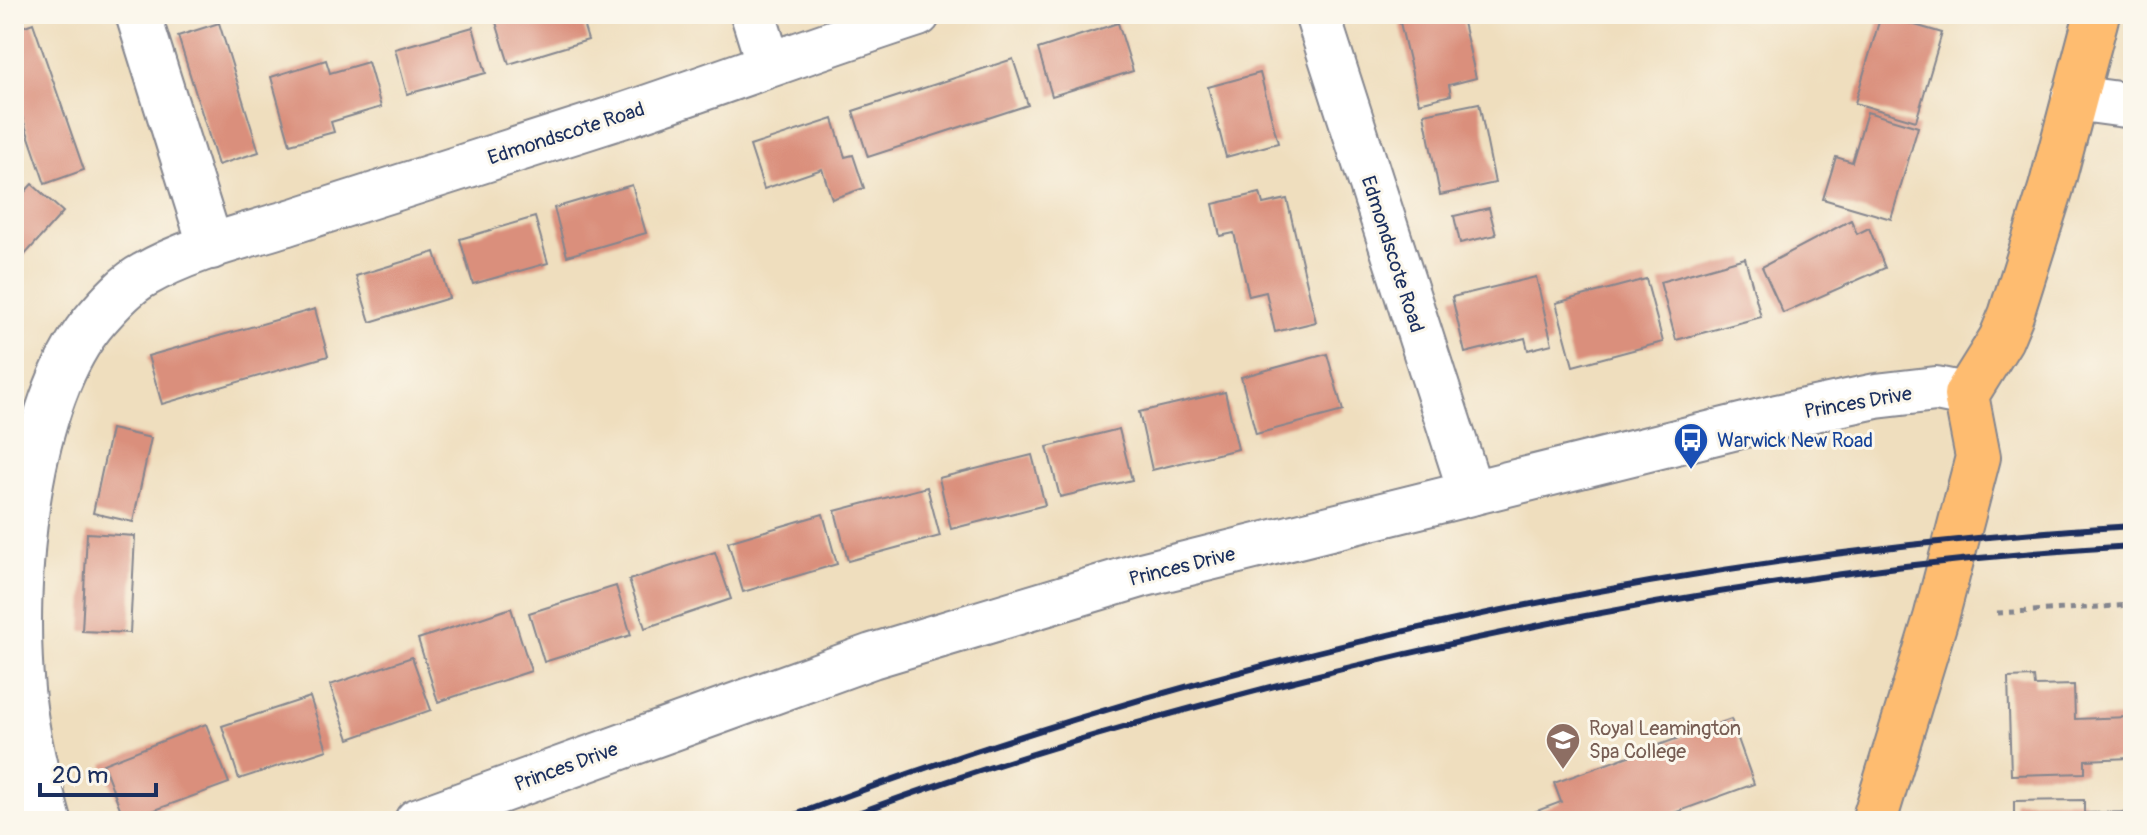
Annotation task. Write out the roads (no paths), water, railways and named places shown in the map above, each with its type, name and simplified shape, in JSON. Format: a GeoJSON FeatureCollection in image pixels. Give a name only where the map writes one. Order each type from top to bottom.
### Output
{"type":"FeatureCollection","features":[{"type":"Feature","properties":{"kind":"main road"},"geometry":{"type":"LineString","coordinates":[[1874,821],[1936,618],[1978,457],[1966,395],[2001,339],[2011,315],[2051,188],[2097,14]]}},
{"type":"Feature","properties":{"kind":"street"},"geometry":{"type":"LineString","coordinates":[[138,14],[211,247]]}},
{"type":"Feature","properties":{"kind":"street"},"geometry":{"type":"LineString","coordinates":[[753,14],[768,62]]}},
{"type":"Feature","properties":{"kind":"street","name":"Edmondscote Road"},"geometry":{"type":"LineString","coordinates":[[49,821],[22,693],[16,628],[32,485],[53,398],[73,351],[96,318],[141,276],[211,247],[629,113],[768,62],[918,14]]}},
{"type":"Feature","properties":{"kind":"street","name":"Edmondscote Road"},"geometry":{"type":"LineString","coordinates":[[1317,14],[1471,493]]}},
{"type":"Feature","properties":{"kind":"street"},"geometry":{"type":"LineString","coordinates":[[2074,98],[2133,106]]}},
{"type":"Feature","properties":{"kind":"street","name":"Princes Drive"},"geometry":{"type":"LineString","coordinates":[[417,821],[872,656],[1141,575],[1692,437],[1876,396],[1936,389],[1966,395]]}},
{"type":"Feature","properties":{"kind":"railway"},"geometry":{"type":"LineString","coordinates":[[779,821],[942,762],[1108,710],[1275,663],[1445,622],[1616,588],[1788,560],[1960,540],[2133,526]]}},
{"type":"Feature","properties":{"kind":"railway"},"geometry":{"type":"LineString","coordinates":[[837,821],[946,782],[1111,731],[1278,685],[1489,636],[1595,614],[1809,578],[1917,564],[2133,546]]}},
{"type":"Feature","properties":{"kind":"place","name":"Warwick New Road"},"geometry":{"type":"Point","coordinates":[1691,471]}},
{"type":"Feature","properties":{"kind":"place","name":"Royal Leamington Spa College"},"geometry":{"type":"Point","coordinates":[1563,771]}}]}
